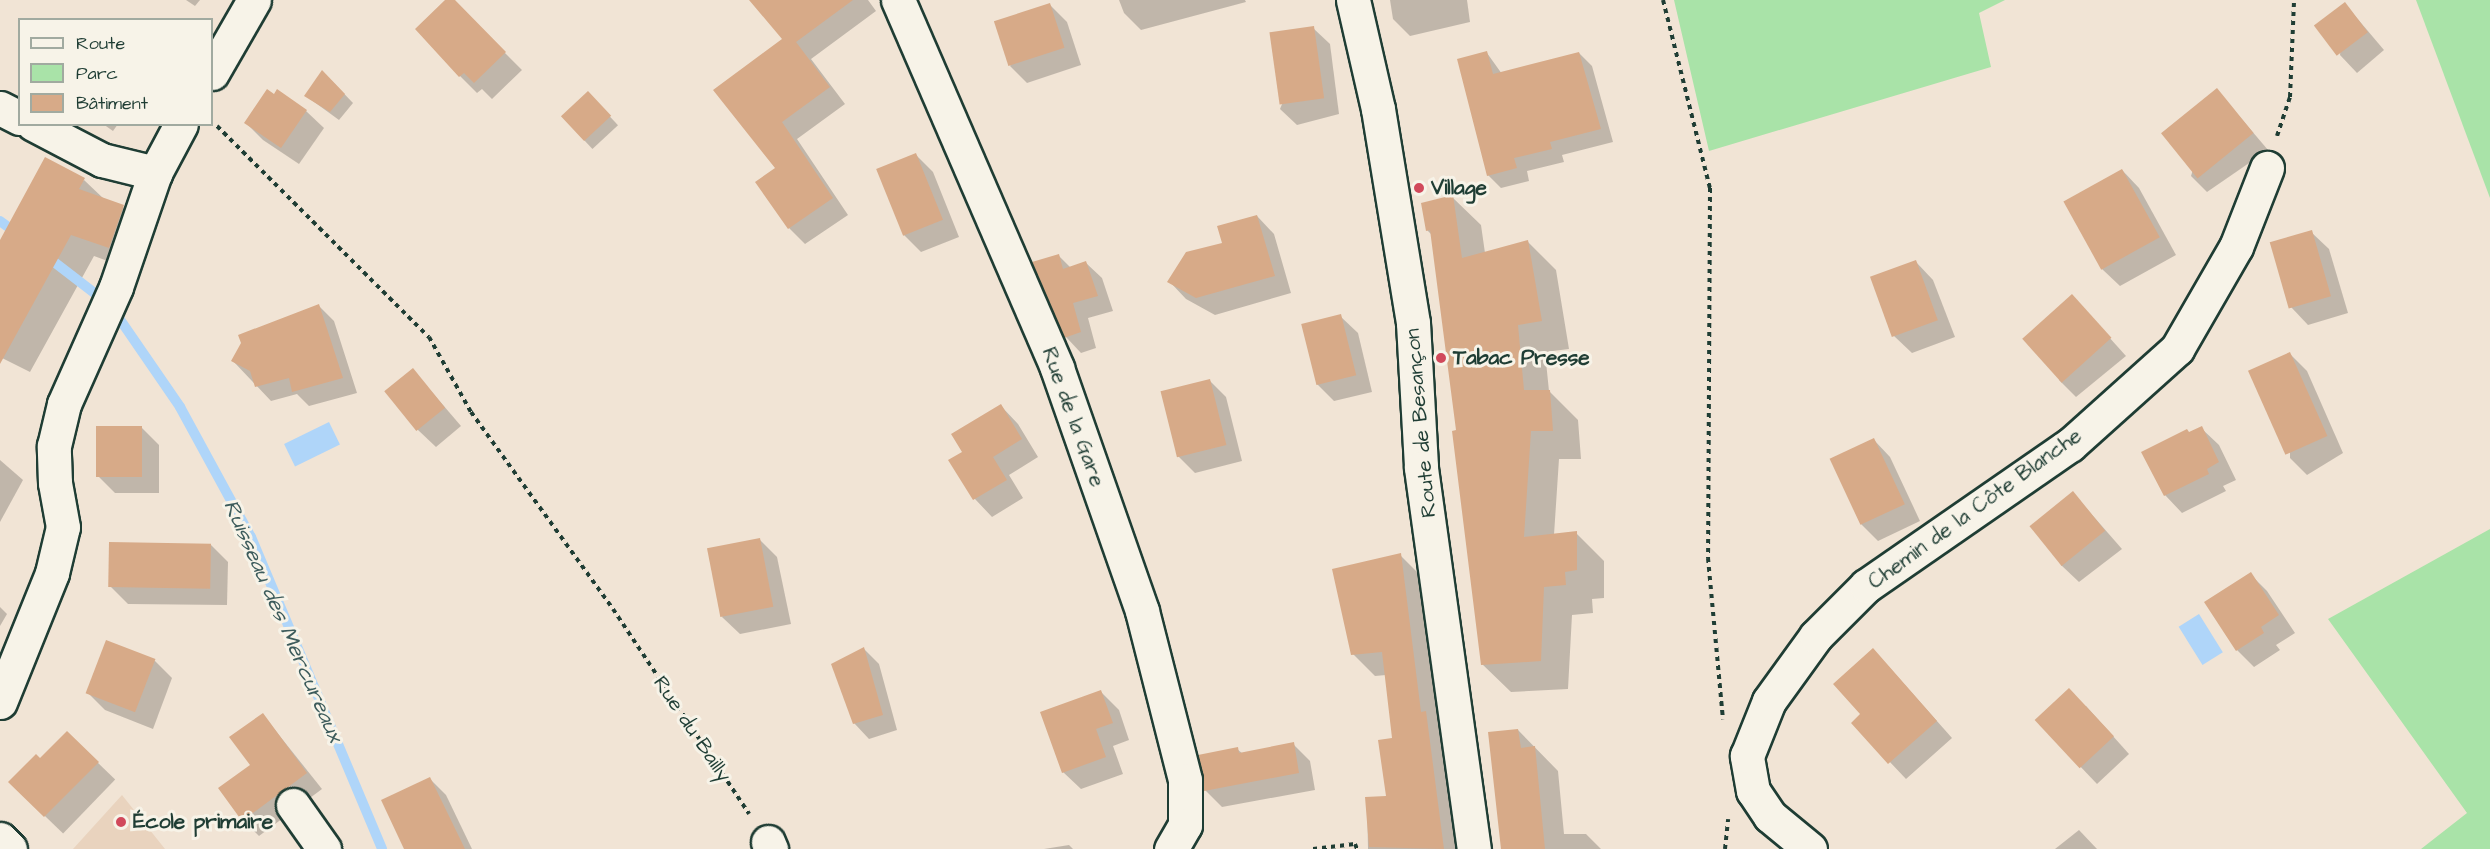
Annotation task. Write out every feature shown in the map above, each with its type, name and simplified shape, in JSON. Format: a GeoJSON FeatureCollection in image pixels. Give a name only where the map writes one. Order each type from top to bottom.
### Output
{"type":"FeatureCollection","features":[{"type":"Feature","properties":{"kind":"street"},"geometry":{"type":"LineString","coordinates":[[213,71],[254,0]]}},
{"type":"Feature","properties":{"kind":"street","name":"Rue de la Gare"},"geometry":{"type":"LineString","coordinates":[[898,0],[1057,368],[1142,610],[1185,780],[1185,825],[1172,849]]}},
{"type":"Feature","properties":{"kind":"street","name":"Route de Besançon"},"geometry":{"type":"LineString","coordinates":[[1353,0],[1378,109],[1413,323],[1420,468],[1474,849]]}},
{"type":"Feature","properties":{"kind":"street"},"geometry":{"type":"LineString","coordinates":[[0,108],[18,117]]}},
{"type":"Feature","properties":{"kind":"street"},"geometry":{"type":"LineString","coordinates":[[37,126],[102,160],[155,173]]}},
{"type":"Feature","properties":{"kind":"street"},"geometry":{"type":"LineString","coordinates":[[0,702],[52,573],[63,526],[55,483],[54,446],[64,404],[116,287],[155,173],[181,126]]}},
{"type":"Feature","properties":{"kind":"street","name":"Chemin de la Côte Blanche"},"geometry":{"type":"LineString","coordinates":[[1810,849],[1770,816],[1753,791],[1747,756],[1769,701],[1816,636],[1866,586],[2070,445],[2177,349],[2236,247],[2267,168]]}},
{"type":"Feature","properties":{"kind":"street"},"geometry":{"type":"LineString","coordinates":[[293,805],[324,849]]}},
{"type":"Feature","properties":{"kind":"street"},"geometry":{"type":"LineString","coordinates":[[0,839],[10,849]]}},
{"type":"Feature","properties":{"kind":"path"},"geometry":{"type":"LineString","coordinates":[[1663,0],[1710,188],[1708,558],[1724,728]]}},
{"type":"Feature","properties":{"kind":"path"},"geometry":{"type":"LineString","coordinates":[[2267,168],[2290,97],[2294,0]]}},
{"type":"Feature","properties":{"kind":"path","name":"Rue du Bailly"},"geometry":{"type":"LineString","coordinates":[[213,122],[429,337],[471,412],[613,609],[770,846]]}},
{"type":"Feature","properties":{"kind":"path"},"geometry":{"type":"LineString","coordinates":[[1725,849],[1729,815]]}},
{"type":"Feature","properties":{"kind":"path"},"geometry":{"type":"LineString","coordinates":[[1313,849],[1355,844],[1357,849]]}},
{"type":"Feature","properties":{"kind":"shaded area","name":"École primaire"},"geometry":{"type":"Polygon","coordinates":[[[122,795],[165,849],[73,849],[122,795]]]}},
{"type":"Feature","properties":{"kind":"green space"},"geometry":{"type":"Polygon","coordinates":[[[1674,0],[2005,0],[1979,13],[1991,67],[1709,151],[1674,0]]]}},
{"type":"Feature","properties":{"kind":"green space"},"geometry":{"type":"Polygon","coordinates":[[[2416,0],[2490,0],[2490,198],[2416,0]]]}},
{"type":"Feature","properties":{"kind":"green space"},"geometry":{"type":"Polygon","coordinates":[[[2490,529],[2490,849],[2421,849],[2467,813],[2328,619],[2490,529]]]}},
{"type":"Feature","properties":{"kind":"water"},"geometry":{"type":"Polygon","coordinates":[[[329,422],[340,444],[295,466],[284,444],[329,422]]]}},
{"type":"Feature","properties":{"kind":"water"},"geometry":{"type":"Polygon","coordinates":[[[2199,614],[2223,652],[2202,665],[2179,627],[2199,614]]]}},
{"type":"Feature","properties":{"kind":"building"},"geometry":{"type":"Polygon","coordinates":[[[445,0],[455,0],[506,52],[474,83],[464,73],[459,77],[415,29],[445,0]]]}},
{"type":"Feature","properties":{"kind":"building"},"geometry":{"type":"Polygon","coordinates":[[[749,0],[853,0],[796,42],[830,87],[782,122],[833,198],[788,229],[755,182],[775,168],[713,90],[782,39],[749,0]]]}},
{"type":"Feature","properties":{"kind":"building"},"geometry":{"type":"Polygon","coordinates":[[[2345,2],[2368,32],[2337,56],[2314,25],[2345,2]]]}},
{"type":"Feature","properties":{"kind":"building"},"geometry":{"type":"Polygon","coordinates":[[[1050,3],[1065,48],[1008,66],[994,21],[1050,3]]]}},
{"type":"Feature","properties":{"kind":"building"},"geometry":{"type":"Polygon","coordinates":[[[1314,26],[1324,98],[1280,105],[1269,32],[1314,26]]]}},
{"type":"Feature","properties":{"kind":"building"},"geometry":{"type":"Polygon","coordinates":[[[1487,51],[1493,74],[1579,52],[1601,129],[1550,142],[1552,149],[1514,158],[1517,168],[1487,176],[1457,59],[1487,51]]]}},
{"type":"Feature","properties":{"kind":"building"},"geometry":{"type":"Polygon","coordinates":[[[322,70],[345,94],[330,112],[304,96],[322,70]]]}},
{"type":"Feature","properties":{"kind":"building"},"geometry":{"type":"Polygon","coordinates":[[[2217,88],[2254,133],[2198,178],[2161,133],[2217,88]]]}},
{"type":"Feature","properties":{"kind":"building"},"geometry":{"type":"Polygon","coordinates":[[[267,89],[274,94],[277,89],[307,110],[281,148],[244,123],[267,89]]]}},
{"type":"Feature","properties":{"kind":"building"},"geometry":{"type":"Polygon","coordinates":[[[588,91],[611,116],[584,141],[561,116],[588,91]]]}},
{"type":"Feature","properties":{"kind":"building"},"geometry":{"type":"Polygon","coordinates":[[[916,153],[943,220],[903,236],[876,169],[916,153]]]}},
{"type":"Feature","properties":{"kind":"building"},"geometry":{"type":"Polygon","coordinates":[[[45,157],[85,178],[79,189],[124,205],[109,248],[71,235],[0,364],[0,240],[45,157]]]}},
{"type":"Feature","properties":{"kind":"building"},"geometry":{"type":"Polygon","coordinates":[[[2122,169],[2160,237],[2101,270],[2063,201],[2122,169]]]}},
{"type":"Feature","properties":{"kind":"building"},"geometry":{"type":"Polygon","coordinates":[[[1453,195],[1462,258],[1528,240],[1542,321],[1518,325],[1524,390],[1550,390],[1553,431],[1531,431],[1524,537],[1577,531],[1577,570],[1565,572],[1566,585],[1544,587],[1541,661],[1481,665],[1452,431],[1456,430],[1430,230],[1426,231],[1421,203],[1453,195]]]}},
{"type":"Feature","properties":{"kind":"building"},"geometry":{"type":"Polygon","coordinates":[[[1257,215],[1275,276],[1196,298],[1167,282],[1186,252],[1222,243],[1217,226],[1257,215]]]}},
{"type":"Feature","properties":{"kind":"building"},"geometry":{"type":"Polygon","coordinates":[[[2312,230],[2331,296],[2289,308],[2270,242],[2312,230]]]}},
{"type":"Feature","properties":{"kind":"building"},"geometry":{"type":"Polygon","coordinates":[[[1059,254],[1063,269],[1086,261],[1098,296],[1073,303],[1081,332],[1064,338],[1032,262],[1059,254]]]}},
{"type":"Feature","properties":{"kind":"building"},"geometry":{"type":"Polygon","coordinates":[[[1916,260],[1938,320],[1892,337],[1870,277],[1916,260]]]}},
{"type":"Feature","properties":{"kind":"building"},"geometry":{"type":"Polygon","coordinates":[[[2072,294],[2111,338],[2062,383],[2022,339],[2072,294]]]}},
{"type":"Feature","properties":{"kind":"building"},"geometry":{"type":"Polygon","coordinates":[[[319,304],[343,378],[292,392],[289,378],[255,387],[250,371],[231,361],[241,343],[238,335],[319,304]]]}},
{"type":"Feature","properties":{"kind":"building"},"geometry":{"type":"Polygon","coordinates":[[[1341,314],[1356,375],[1316,385],[1301,324],[1341,314]]]}},
{"type":"Feature","properties":{"kind":"building"},"geometry":{"type":"Polygon","coordinates":[[[2290,352],[2327,436],[2285,455],[2248,371],[2290,352]]]}},
{"type":"Feature","properties":{"kind":"building"},"geometry":{"type":"Polygon","coordinates":[[[413,368],[445,408],[416,431],[384,391],[413,368]]]}},
{"type":"Feature","properties":{"kind":"building"},"geometry":{"type":"Polygon","coordinates":[[[1210,379],[1226,445],[1177,457],[1161,391],[1210,379]]]}},
{"type":"Feature","properties":{"kind":"building"},"geometry":{"type":"Polygon","coordinates":[[[1001,404],[1022,439],[993,457],[1007,480],[973,500],[948,460],[962,452],[951,434],[1001,404]]]}},
{"type":"Feature","properties":{"kind":"building"},"geometry":{"type":"Polygon","coordinates":[[[96,426],[142,426],[142,477],[96,477],[96,426]]]}},
{"type":"Feature","properties":{"kind":"building"},"geometry":{"type":"Polygon","coordinates":[[[2202,426],[2219,462],[2207,469],[2209,474],[2164,496],[2141,452],[2187,429],[2189,432],[2202,426]]]}},
{"type":"Feature","properties":{"kind":"building"},"geometry":{"type":"Polygon","coordinates":[[[1874,438],[1905,504],[1860,525],[1830,459],[1874,438]]]}},
{"type":"Feature","properties":{"kind":"building"},"geometry":{"type":"Polygon","coordinates":[[[2073,491],[2105,531],[2062,566],[2029,526],[2073,491]]]}},
{"type":"Feature","properties":{"kind":"building"},"geometry":{"type":"Polygon","coordinates":[[[760,538],[773,607],[720,617],[707,548],[760,538]]]}},
{"type":"Feature","properties":{"kind":"building"},"geometry":{"type":"Polygon","coordinates":[[[109,542],[211,544],[210,589],[108,587],[109,542]]]}},
{"type":"Feature","properties":{"kind":"building"},"geometry":{"type":"Polygon","coordinates":[[[1401,553],[1421,712],[1426,711],[1444,849],[1369,847],[1365,797],[1386,796],[1378,740],[1392,738],[1382,652],[1351,655],[1332,569],[1401,553]]]}},
{"type":"Feature","properties":{"kind":"building"},"geometry":{"type":"Polygon","coordinates":[[[2251,572],[2279,615],[2261,627],[2264,633],[2236,651],[2204,602],[2251,572]]]}},
{"type":"Feature","properties":{"kind":"building"},"geometry":{"type":"Polygon","coordinates":[[[106,640],[155,659],[135,712],[86,693],[106,640]]]}},
{"type":"Feature","properties":{"kind":"building"},"geometry":{"type":"Polygon","coordinates":[[[864,647],[883,715],[853,724],[831,664],[864,647]]]}},
{"type":"Feature","properties":{"kind":"building"},"geometry":{"type":"Polygon","coordinates":[[[1873,648],[1937,721],[1888,764],[1851,723],[1860,714],[1833,684],[1873,648]]]}},
{"type":"Feature","properties":{"kind":"building"},"geometry":{"type":"Polygon","coordinates":[[[2069,688],[2114,736],[2080,768],[2035,720],[2069,688]]]}},
{"type":"Feature","properties":{"kind":"building"},"geometry":{"type":"Polygon","coordinates":[[[1101,690],[1113,723],[1096,729],[1106,757],[1062,773],[1040,712],[1101,690]]]}},
{"type":"Feature","properties":{"kind":"building"},"geometry":{"type":"Polygon","coordinates":[[[263,713],[307,773],[242,821],[218,788],[250,765],[229,737],[263,713]]]}},
{"type":"Feature","properties":{"kind":"building"},"geometry":{"type":"Polygon","coordinates":[[[1518,729],[1521,748],[1535,746],[1545,849],[1501,849],[1488,732],[1518,729]]]}},
{"type":"Feature","properties":{"kind":"building"},"geometry":{"type":"Polygon","coordinates":[[[67,731],[99,762],[44,817],[8,782],[36,754],[40,758],[67,731]]]}},
{"type":"Feature","properties":{"kind":"building"},"geometry":{"type":"Polygon","coordinates":[[[1294,742],[1299,773],[1204,791],[1198,755],[1238,747],[1239,753],[1294,742]]]}},
{"type":"Feature","properties":{"kind":"building"},"geometry":{"type":"Polygon","coordinates":[[[430,777],[465,849],[404,849],[381,800],[430,777]]]}},
{"type":"Feature","properties":{"kind":"waterway","name":"Ruisseau des Mercureaux"},"geometry":{"type":"LineString","coordinates":[[0,221],[18,234]]}},
{"type":"Feature","properties":{"kind":"waterway","name":"Ruisseau des Mercureaux"},"geometry":{"type":"LineString","coordinates":[[45,255],[110,305],[180,407],[251,537],[382,849]]}},
{"type":"Feature","properties":{"kind":"place","name":"Village"},"geometry":{"type":"Point","coordinates":[1419,188]}},
{"type":"Feature","properties":{"kind":"place","name":"Tabac Presse"},"geometry":{"type":"Point","coordinates":[1441,358]}},
{"type":"Feature","properties":{"kind":"place","name":"École primaire"},"geometry":{"type":"Point","coordinates":[121,822]}}]}
